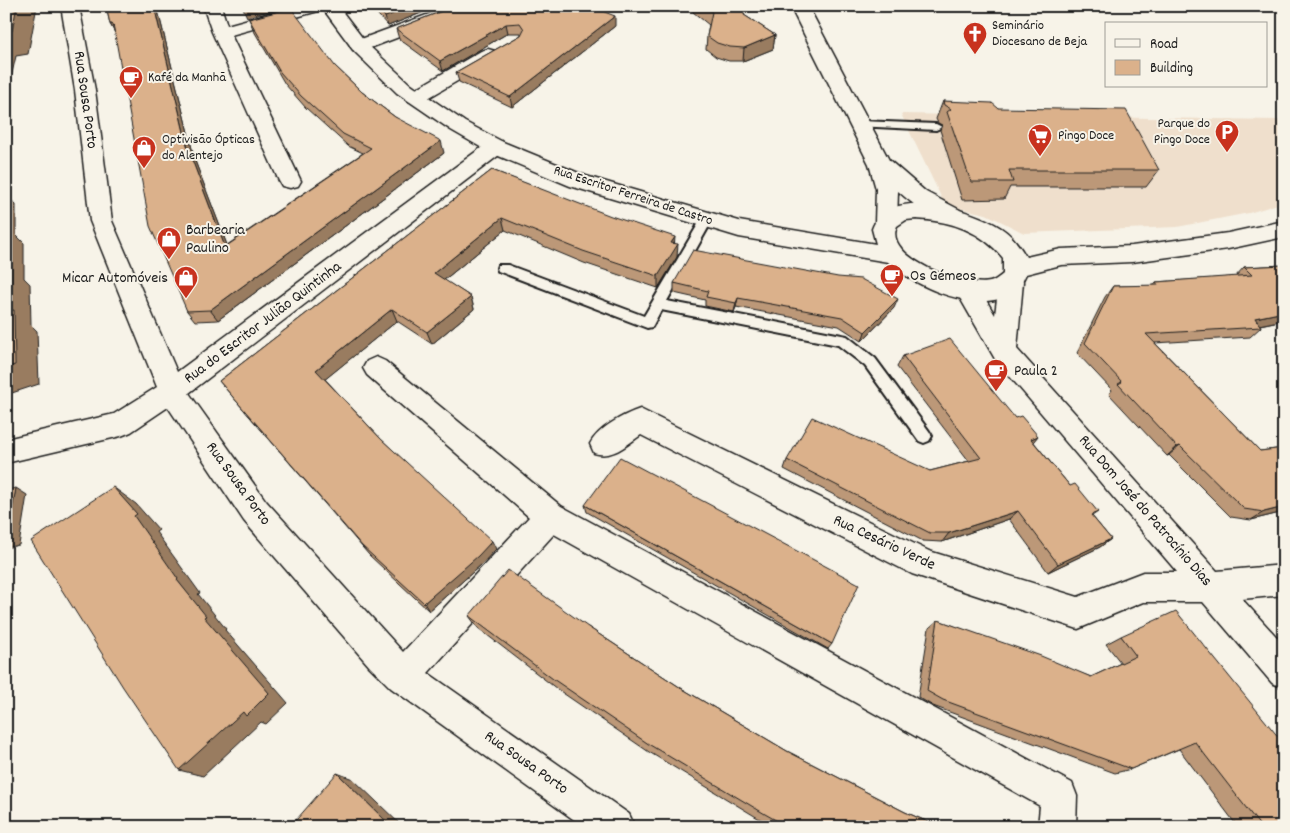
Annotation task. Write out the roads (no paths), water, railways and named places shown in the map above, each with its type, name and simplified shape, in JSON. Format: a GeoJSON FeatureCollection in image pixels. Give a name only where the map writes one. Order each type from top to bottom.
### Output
{"type":"FeatureCollection","features":[{"type":"Feature","properties":{"kind":"street","name":"Rua Sousa Porto"},"geometry":{"type":"LineString","coordinates":[[70,6],[85,90],[101,221],[172,391],[255,510],[382,655],[403,676],[616,827]]}},
{"type":"Feature","properties":{"kind":"street"},"geometry":{"type":"LineString","coordinates":[[212,6],[221,32],[290,181]]}},
{"type":"Feature","properties":{"kind":"street"},"geometry":{"type":"LineString","coordinates":[[221,32],[316,6]]}},
{"type":"Feature","properties":{"kind":"street","name":"Rua Escritor Ferreira de Castro"},"geometry":{"type":"LineString","coordinates":[[329,6],[359,46],[404,89],[458,126],[496,147],[578,181],[739,229],[813,243],[894,255]]}},
{"type":"Feature","properties":{"kind":"street"},"geometry":{"type":"LineString","coordinates":[[799,6],[880,164],[887,189],[886,244],[894,255],[918,272],[934,280],[950,287],[986,292],[1002,288],[1014,275],[1061,258],[1132,254],[1228,241],[1284,229]]}},
{"type":"Feature","properties":{"kind":"street"},"geometry":{"type":"LineString","coordinates":[[359,46],[452,10]]}},
{"type":"Feature","properties":{"kind":"street"},"geometry":{"type":"LineString","coordinates":[[416,97],[507,44]]}},
{"type":"Feature","properties":{"kind":"street","name":"Rua do Escritor Julião Quintinha"},"geometry":{"type":"LineString","coordinates":[[6,452],[120,424],[172,391],[496,147]]}},
{"type":"Feature","properties":{"kind":"street"},"geometry":{"type":"LineString","coordinates":[[880,164],[918,197],[986,230],[1003,244],[1013,256],[1014,275],[1004,352]]}},
{"type":"Feature","properties":{"kind":"street","name":"Rua Escritor Ferreira de Castro"},"geometry":{"type":"LineString","coordinates":[[813,243],[885,228],[891,217],[916,211],[952,215]]}},
{"type":"Feature","properties":{"kind":"street"},"geometry":{"type":"LineString","coordinates":[[1003,244],[1061,258]]}},
{"type":"Feature","properties":{"kind":"street","name":"Rua Dom José do Patrocínio Dias"},"geometry":{"type":"LineString","coordinates":[[968,291],[1004,352],[1284,671]]}},
{"type":"Feature","properties":{"kind":"street"},"geometry":{"type":"LineString","coordinates":[[376,368],[550,516],[1059,796],[1057,827]]}},
{"type":"Feature","properties":{"kind":"street","name":"Rua Cesário Verde"},"geometry":{"type":"LineString","coordinates":[[604,444],[640,421],[923,564],[1078,613],[1143,587],[1212,587]]}},
{"type":"Feature","properties":{"kind":"street"},"geometry":{"type":"LineString","coordinates":[[403,676],[550,516]]}},
{"type":"Feature","properties":{"kind":"street"},"geometry":{"type":"LineString","coordinates":[[1212,587],[1284,580]]}},
{"type":"Feature","properties":{"kind":"lane"},"geometry":{"type":"LineString","coordinates":[[860,124],[936,127]]}},
{"type":"Feature","properties":{"kind":"lane"},"geometry":{"type":"LineString","coordinates":[[503,268],[647,323],[707,219]]}},
{"type":"Feature","properties":{"kind":"lane"},"geometry":{"type":"LineString","coordinates":[[657,304],[842,340],[870,362],[924,436]]}},
{"type":"Feature","properties":{"kind":"place","name":"Seminário Diocesano de Beja"},"geometry":{"type":"Point","coordinates":[975,55]}},
{"type":"Feature","properties":{"kind":"place","name":"Kafé da Manhã"},"geometry":{"type":"Point","coordinates":[131,99]}},
{"type":"Feature","properties":{"kind":"place","name":"Parque do Pingo Doce"},"geometry":{"type":"Point","coordinates":[1227,153]}},
{"type":"Feature","properties":{"kind":"place","name":"Pingo Doce"},"geometry":{"type":"Point","coordinates":[1040,157]}},
{"type":"Feature","properties":{"kind":"place","name":"Optivisão Ópticas do Alentejo"},"geometry":{"type":"Point","coordinates":[144,169]}},
{"type":"Feature","properties":{"kind":"place","name":"Barbearia Paulino"},"geometry":{"type":"Point","coordinates":[169,260]}},
{"type":"Feature","properties":{"kind":"place","name":"Os Gémeos"},"geometry":{"type":"Point","coordinates":[892,297]}},
{"type":"Feature","properties":{"kind":"place","name":"Micar Automóveis"},"geometry":{"type":"Point","coordinates":[186,299]}},
{"type":"Feature","properties":{"kind":"place","name":"Paula 2"},"geometry":{"type":"Point","coordinates":[996,392]}}]}
